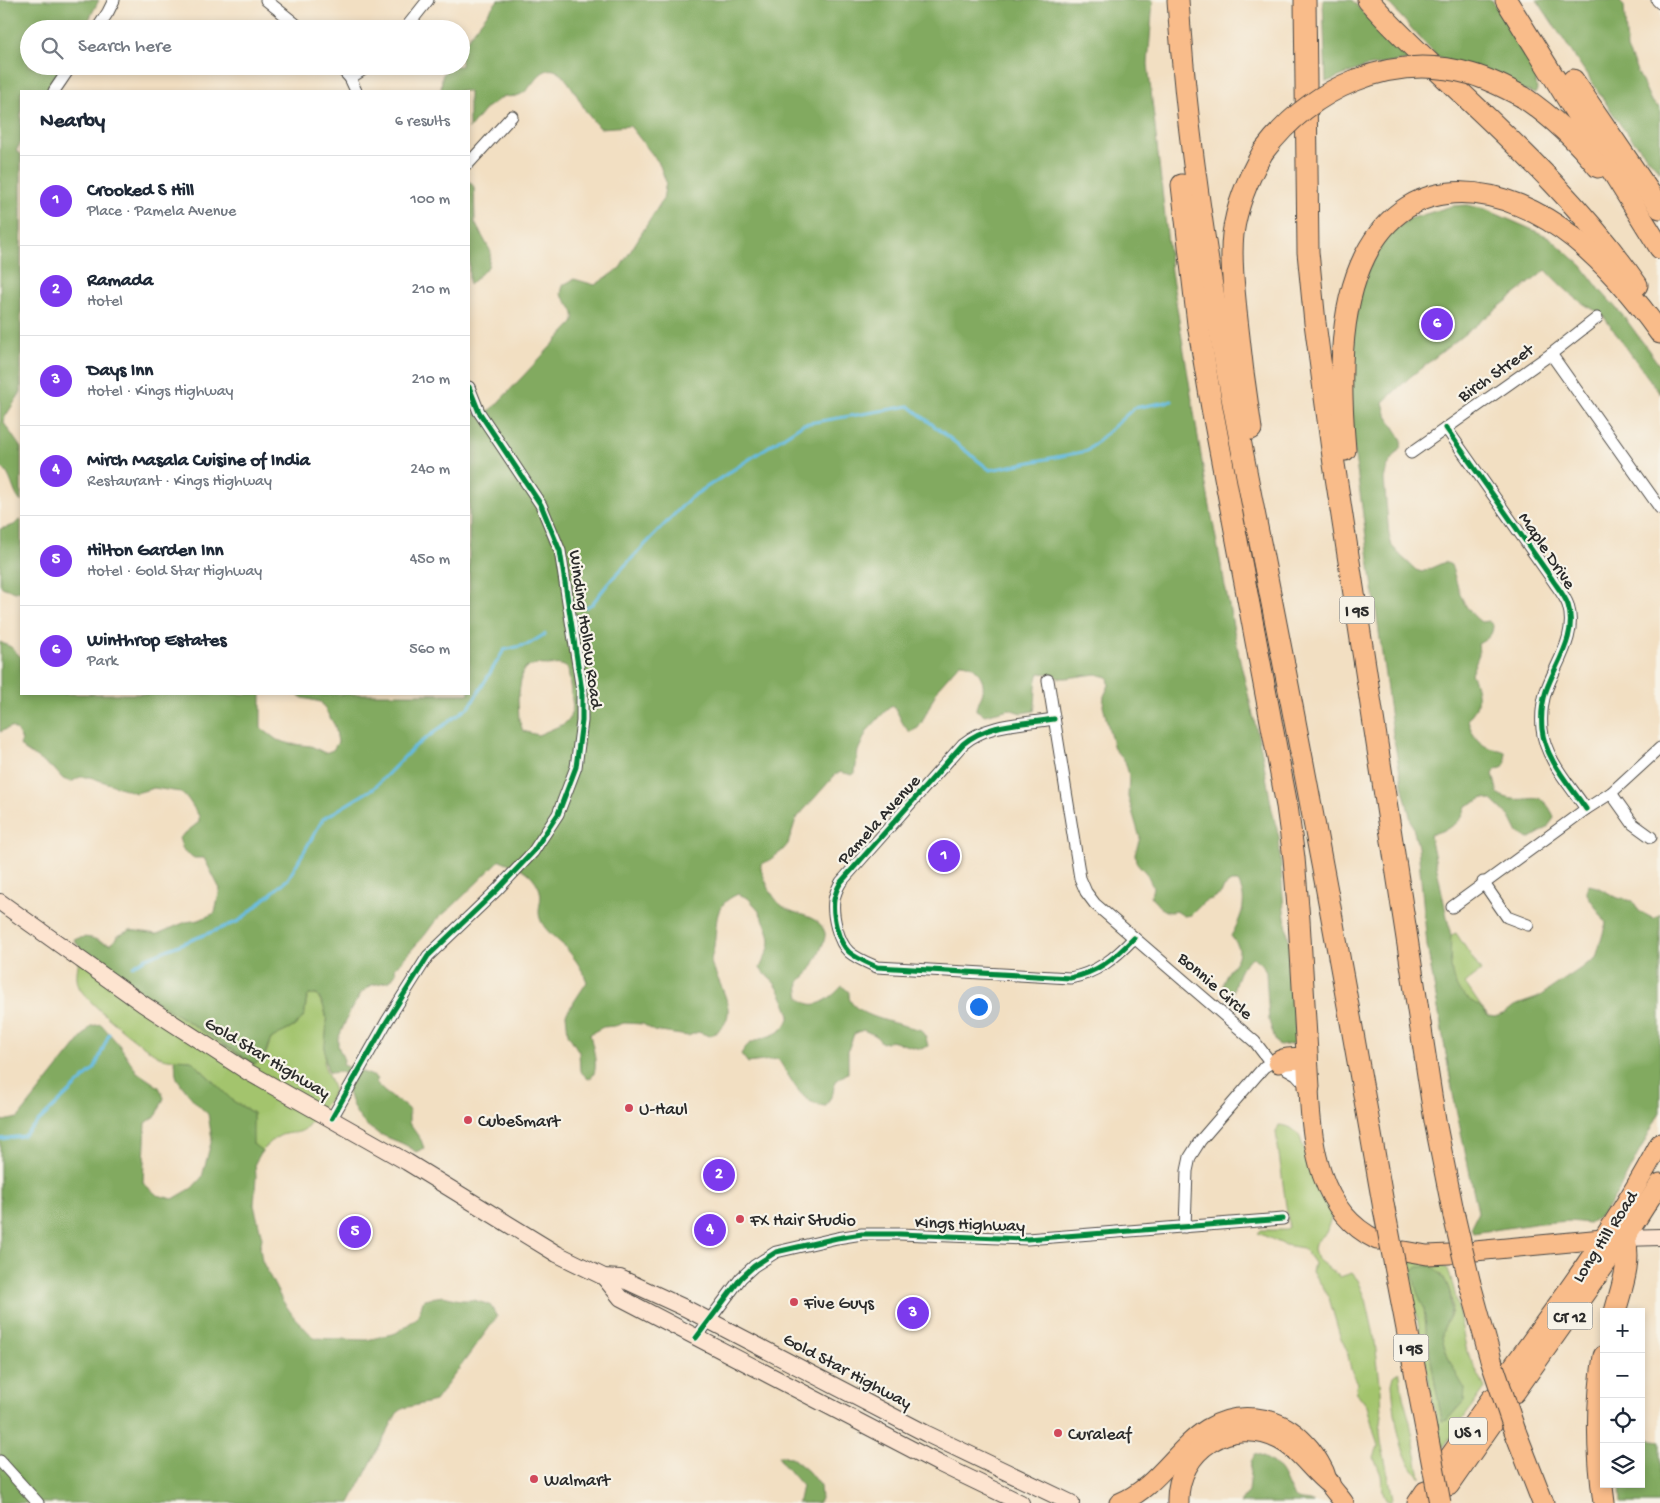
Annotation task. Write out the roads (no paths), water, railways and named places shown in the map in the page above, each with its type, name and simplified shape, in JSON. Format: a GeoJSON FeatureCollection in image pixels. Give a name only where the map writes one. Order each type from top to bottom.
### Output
{"type":"FeatureCollection","features":[{"type":"Feature","properties":{"kind":"highway"},"geometry":{"type":"LineString","coordinates":[[1173,0],[1172,28],[1183,191],[1192,279],[1212,408],[1287,806],[1296,876],[1312,1142],[1325,1183],[1333,1198],[1348,1217],[1364,1232],[1377,1240]]}},
{"type":"Feature","properties":{"kind":"highway","name":"I 95"},"geometry":{"type":"LineString","coordinates":[[1178,0],[1187,110],[1203,235],[1384,1209],[1400,1259],[1426,1429],[1433,1496]]}},
{"type":"Feature","properties":{"kind":"highway","name":"I 95"},"geometry":{"type":"LineString","coordinates":[[1305,0],[1308,252],[1311,289],[1334,464],[1435,1121],[1454,1216],[1491,1360],[1515,1431],[1543,1503]]}},
{"type":"Feature","properties":{"kind":"highway"},"geometry":{"type":"LineString","coordinates":[[1368,0],[1397,32],[1550,178],[1602,236],[1660,317]]}},
{"type":"Feature","properties":{"kind":"highway"},"geometry":{"type":"LineString","coordinates":[[1506,0],[1660,248]]}},
{"type":"Feature","properties":{"kind":"highway"},"geometry":{"type":"LineString","coordinates":[[1519,0],[1660,208]]}},
{"type":"Feature","properties":{"kind":"highway"},"geometry":{"type":"LineString","coordinates":[[1371,1133],[1344,945],[1258,473],[1238,332],[1232,270],[1233,236],[1243,191],[1263,152],[1286,124],[1313,102],[1342,85],[1374,73],[1414,68],[1457,71],[1469,73],[1495,83],[1523,97],[1555,121],[1583,148],[1660,255]]}},
{"type":"Feature","properties":{"kind":"highway"},"geometry":{"type":"LineString","coordinates":[[1383,783],[1372,642],[1346,462],[1342,380],[1345,329],[1350,297],[1365,256],[1374,240],[1394,218],[1422,199],[1452,192],[1491,196],[1532,212],[1572,237],[1607,268],[1660,334]]}},
{"type":"Feature","properties":{"kind":"highway"},"geometry":{"type":"LineString","coordinates":[[1275,1062],[1284,1058],[1298,1059],[1307,1056]]}},
{"type":"Feature","properties":{"kind":"highway","name":"Long Hill Road"},"geometry":{"type":"LineString","coordinates":[[1515,1393],[1615,1238],[1630,1198],[1660,1143]]}},
{"type":"Feature","properties":{"kind":"highway","name":"Long Hill Road"},"geometry":{"type":"LineString","coordinates":[[1508,1373],[1581,1272],[1615,1238],[1660,1183]]}},
{"type":"Feature","properties":{"kind":"highway"},"geometry":{"type":"LineString","coordinates":[[1475,1251],[1615,1238],[1627,1255],[1626,1273],[1615,1308]]}},
{"type":"Feature","properties":{"kind":"highway"},"geometry":{"type":"LineString","coordinates":[[1549,1243],[1560,1244],[1569,1249],[1581,1272]]}},
{"type":"Feature","properties":{"kind":"highway"},"geometry":{"type":"LineString","coordinates":[[1400,1259],[1423,1255],[1450,1254]]}},
{"type":"Feature","properties":{"kind":"highway"},"geometry":{"type":"LineString","coordinates":[[1600,1384],[1598,1425],[1604,1503]]}},
{"type":"Feature","properties":{"kind":"highway","name":"US 1"},"geometry":{"type":"LineString","coordinates":[[1444,1464],[1491,1398]]}},
{"type":"Feature","properties":{"kind":"highway"},"geometry":{"type":"LineString","coordinates":[[1433,1496],[1497,1417]]}},
{"type":"Feature","properties":{"kind":"highway"},"geometry":{"type":"LineString","coordinates":[[1119,1503],[1142,1490],[1198,1434],[1222,1422],[1239,1418],[1270,1421],[1292,1431],[1313,1453],[1329,1483]]}},
{"type":"Feature","properties":{"kind":"highway"},"geometry":{"type":"LineString","coordinates":[[1178,1503],[1180,1478],[1195,1454],[1204,1445],[1218,1437],[1242,1431],[1260,1432],[1283,1440],[1329,1483],[1344,1503]]}},
{"type":"Feature","properties":{"kind":"main road","name":"Gold Star Highway"},"geometry":{"type":"LineString","coordinates":[[0,902],[144,1004],[248,1072],[332,1118],[557,1254],[604,1277],[620,1278],[709,1320],[928,1434],[1071,1503]]}},
{"type":"Feature","properties":{"kind":"main road"},"geometry":{"type":"LineString","coordinates":[[1615,1238],[1660,1237]]}},
{"type":"Feature","properties":{"kind":"main road","name":"Gold Star Highway"},"geometry":{"type":"LineString","coordinates":[[604,1277],[621,1298],[940,1464],[1021,1503]]}},
{"type":"Feature","properties":{"kind":"street"},"geometry":{"type":"LineString","coordinates":[[103,20],[114,0]]}},
{"type":"Feature","properties":{"kind":"street"},"geometry":{"type":"LineString","coordinates":[[266,0],[292,20]]}},
{"type":"Feature","properties":{"kind":"street"},"geometry":{"type":"LineString","coordinates":[[412,20],[428,0]]}},
{"type":"Feature","properties":{"kind":"street"},"geometry":{"type":"LineString","coordinates":[[1657,0],[1660,3]]}},
{"type":"Feature","properties":{"kind":"street"},"geometry":{"type":"LineString","coordinates":[[55,90],[65,75]]}},
{"type":"Feature","properties":{"kind":"street"},"geometry":{"type":"LineString","coordinates":[[347,75],[356,90]]}},
{"type":"Feature","properties":{"kind":"street"},"geometry":{"type":"LineString","coordinates":[[350,78],[355,75]]}},
{"type":"Feature","properties":{"kind":"street"},"geometry":{"type":"LineString","coordinates":[[470,162],[512,116]]}},
{"type":"Feature","properties":{"kind":"street","name":"Birch Street"},"geometry":{"type":"LineString","coordinates":[[1411,453],[1551,354],[1597,318]]}},
{"type":"Feature","properties":{"kind":"street"},"geometry":{"type":"LineString","coordinates":[[1551,354],[1660,508]]}},
{"type":"Feature","properties":{"kind":"street","name":"Winding Hollow Road"},"geometry":{"type":"LineString","coordinates":[[332,1118],[387,1020],[428,956],[497,890],[533,852],[558,814],[576,767],[582,721],[582,690],[560,551],[542,505],[479,412],[470,390]]}},
{"type":"Feature","properties":{"kind":"street","name":"Maple Drive"},"geometry":{"type":"LineString","coordinates":[[1446,428],[1552,578],[1568,605],[1570,618],[1569,636],[1543,700],[1542,731],[1553,759],[1586,809]]}},
{"type":"Feature","properties":{"kind":"street"},"geometry":{"type":"LineString","coordinates":[[1048,680],[1080,878],[1086,892],[1095,904],[1134,938]]}},
{"type":"Feature","properties":{"kind":"street","name":"Pamela Avenue"},"geometry":{"type":"LineString","coordinates":[[1054,720],[992,728],[973,736],[963,744],[841,882],[834,898],[833,915],[839,935],[848,951],[878,967],[1070,978],[1084,976],[1101,967],[1121,952],[1134,938]]}},
{"type":"Feature","properties":{"kind":"street"},"geometry":{"type":"LineString","coordinates":[[1452,907],[1483,882],[1586,809],[1611,794],[1660,748]]}},
{"type":"Feature","properties":{"kind":"street"},"geometry":{"type":"LineString","coordinates":[[1611,794],[1633,824],[1651,837]]}},
{"type":"Feature","properties":{"kind":"street"},"geometry":{"type":"LineString","coordinates":[[1483,882],[1507,918],[1528,925]]}},
{"type":"Feature","properties":{"kind":"street","name":"Bonnie Circle"},"geometry":{"type":"LineString","coordinates":[[1134,938],[1255,1042],[1275,1062]]}},
{"type":"Feature","properties":{"kind":"street"},"geometry":{"type":"LineString","coordinates":[[1185,1227],[1187,1171],[1190,1157],[1200,1141],[1263,1068],[1275,1062],[1296,1074],[1308,1087]]}},
{"type":"Feature","properties":{"kind":"street","name":"Kings Highway"},"geometry":{"type":"LineString","coordinates":[[696,1338],[741,1278],[762,1260],[776,1252],[828,1240],[862,1234],[1027,1239],[1283,1219]]}},
{"type":"Feature","properties":{"kind":"street"},"geometry":{"type":"LineString","coordinates":[[0,1461],[38,1503]]}},
{"type":"Feature","properties":{"kind":"waterway"},"geometry":{"type":"LineString","coordinates":[[586,607],[592,604],[610,581],[690,498],[803,424],[909,406],[990,470],[1087,451],[1134,408],[1172,401]]}},
{"type":"Feature","properties":{"kind":"waterway"},"geometry":{"type":"LineString","coordinates":[[133,966],[144,959],[239,921],[288,879],[323,819],[374,788],[414,747],[470,706],[504,650],[529,644],[545,634]]}},
{"type":"Feature","properties":{"kind":"waterway"},"geometry":{"type":"LineString","coordinates":[[0,1139],[23,1136],[95,1068],[109,1034]]}},
{"type":"Feature","properties":{"kind":"place","name":"Winthrop Estates"},"geometry":{"type":"Point","coordinates":[1437,324]}},
{"type":"Feature","properties":{"kind":"place","name":"Crooked S Hill"},"geometry":{"type":"Point","coordinates":[944,856]}},
{"type":"Feature","properties":{"kind":"place","name":"U-Haul"},"geometry":{"type":"Point","coordinates":[629,1108]}},
{"type":"Feature","properties":{"kind":"place","name":"CubeSmart"},"geometry":{"type":"Point","coordinates":[468,1120]}},
{"type":"Feature","properties":{"kind":"place","name":"Ramada"},"geometry":{"type":"Point","coordinates":[719,1175]}},
{"type":"Feature","properties":{"kind":"place","name":"FX Hair Studio"},"geometry":{"type":"Point","coordinates":[740,1219]}},
{"type":"Feature","properties":{"kind":"place","name":"Mirch Masala Cuisine of India"},"geometry":{"type":"Point","coordinates":[710,1230]}},
{"type":"Feature","properties":{"kind":"place","name":"Hilton Garden Inn"},"geometry":{"type":"Point","coordinates":[355,1232]}},
{"type":"Feature","properties":{"kind":"place","name":"Five Guys"},"geometry":{"type":"Point","coordinates":[794,1302]}},
{"type":"Feature","properties":{"kind":"place","name":"Days Inn"},"geometry":{"type":"Point","coordinates":[913,1313]}},
{"type":"Feature","properties":{"kind":"place","name":"Curaleaf"},"geometry":{"type":"Point","coordinates":[1058,1433]}},
{"type":"Feature","properties":{"kind":"place","name":"Walmart"},"geometry":{"type":"Point","coordinates":[534,1479]}}]}
